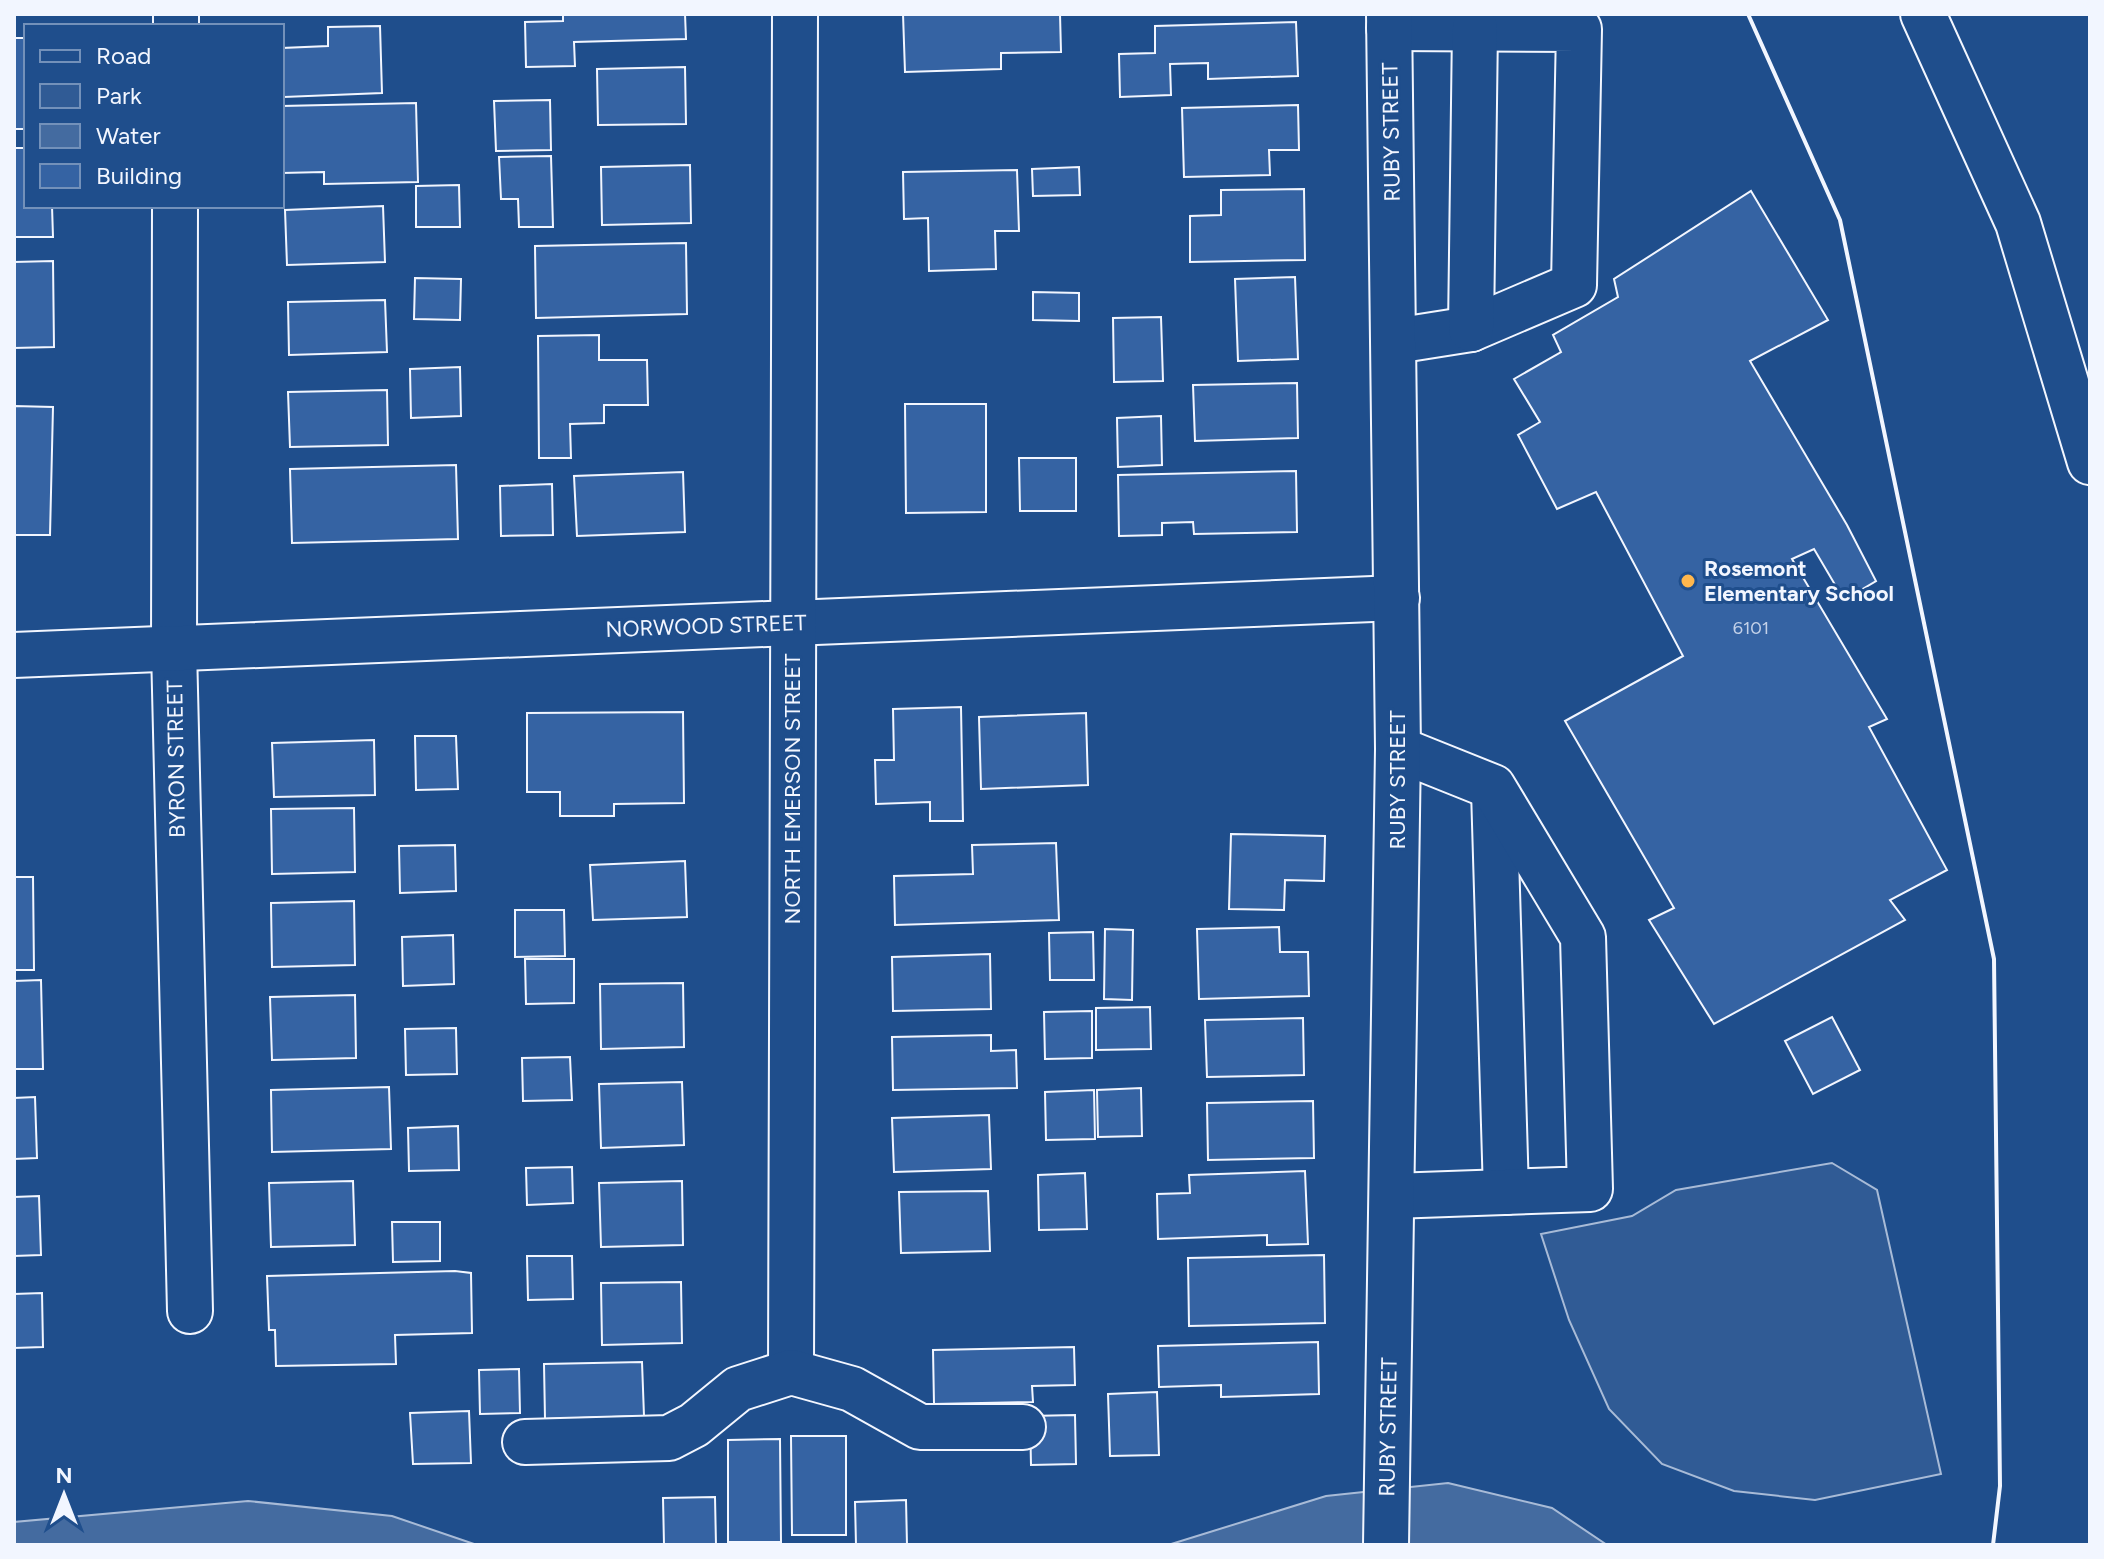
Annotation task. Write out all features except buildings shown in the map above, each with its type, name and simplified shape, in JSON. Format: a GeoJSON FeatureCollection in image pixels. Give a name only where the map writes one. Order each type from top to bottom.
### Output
{"type":"FeatureCollection","features":[{"type":"Feature","properties":{"kind":"main road","name":"NORTH EMERSON STREET"},"geometry":{"type":"LineString","coordinates":[[791,1372],[795,14]]}},
{"type":"Feature","properties":{"kind":"main road"},"geometry":{"type":"LineString","coordinates":[[1923,14],[2018,223],[2090,462]]}},
{"type":"Feature","properties":{"kind":"main road"},"geometry":{"type":"LineString","coordinates":[[1389,21],[1475,28],[1579,29],[1574,285],[1471,329],[1395,341]]}},
{"type":"Feature","properties":{"kind":"main road","name":"RUBY STREET"},"geometry":{"type":"LineString","coordinates":[[1386,1545],[1398,749],[1389,21]]}},
{"type":"Feature","properties":{"kind":"main road"},"geometry":{"type":"LineString","coordinates":[[1471,329],[1475,28]]}},
{"type":"Feature","properties":{"kind":"main road","name":"BYRON STREET"},"geometry":{"type":"LineString","coordinates":[[175,208],[174,649],[190,1311]]}},
{"type":"Feature","properties":{"kind":"main road","name":"NORWOOD STREET"},"geometry":{"type":"LineString","coordinates":[[14,655],[1397,598]]}},
{"type":"Feature","properties":{"kind":"main road"},"geometry":{"type":"LineString","coordinates":[[1392,1196],[1590,1189],[1583,937],[1493,787],[1398,749]]}},
{"type":"Feature","properties":{"kind":"main road"},"geometry":{"type":"LineString","coordinates":[[1493,787],[1506,1192]]}},
{"type":"Feature","properties":{"kind":"main road"},"geometry":{"type":"LineString","coordinates":[[525,1442],[669,1438],[694,1425],[738,1389],[791,1372],[852,1389],[920,1427],[1023,1427]]}},
{"type":"Feature","properties":{"kind":"green space"},"geometry":{"type":"Polygon","coordinates":[[[1832,1163],[1877,1190],[1941,1474],[1815,1500],[1734,1491],[1662,1464],[1609,1409],[1569,1320],[1541,1234],[1632,1216],[1676,1190],[1832,1163]]]}},
{"type":"Feature","properties":{"kind":"water"},"geometry":{"type":"Polygon","coordinates":[[[1448,1483],[1552,1508],[1607,1545],[1168,1545],[1326,1496],[1448,1483]]]}},
{"type":"Feature","properties":{"kind":"water"},"geometry":{"type":"Polygon","coordinates":[[[248,1501],[392,1516],[477,1545],[14,1545],[14,1522],[248,1501]]]}},
{"type":"Feature","properties":{"kind":"wall"},"geometry":{"type":"LineString","coordinates":[[1748,14],[1840,220],[1994,959],[2000,1486],[1993,1545]]}},
{"type":"Feature","properties":{"kind":"place","name":"Rosemont Elementary School"},"geometry":{"type":"Point","coordinates":[1688,581]}}]}
